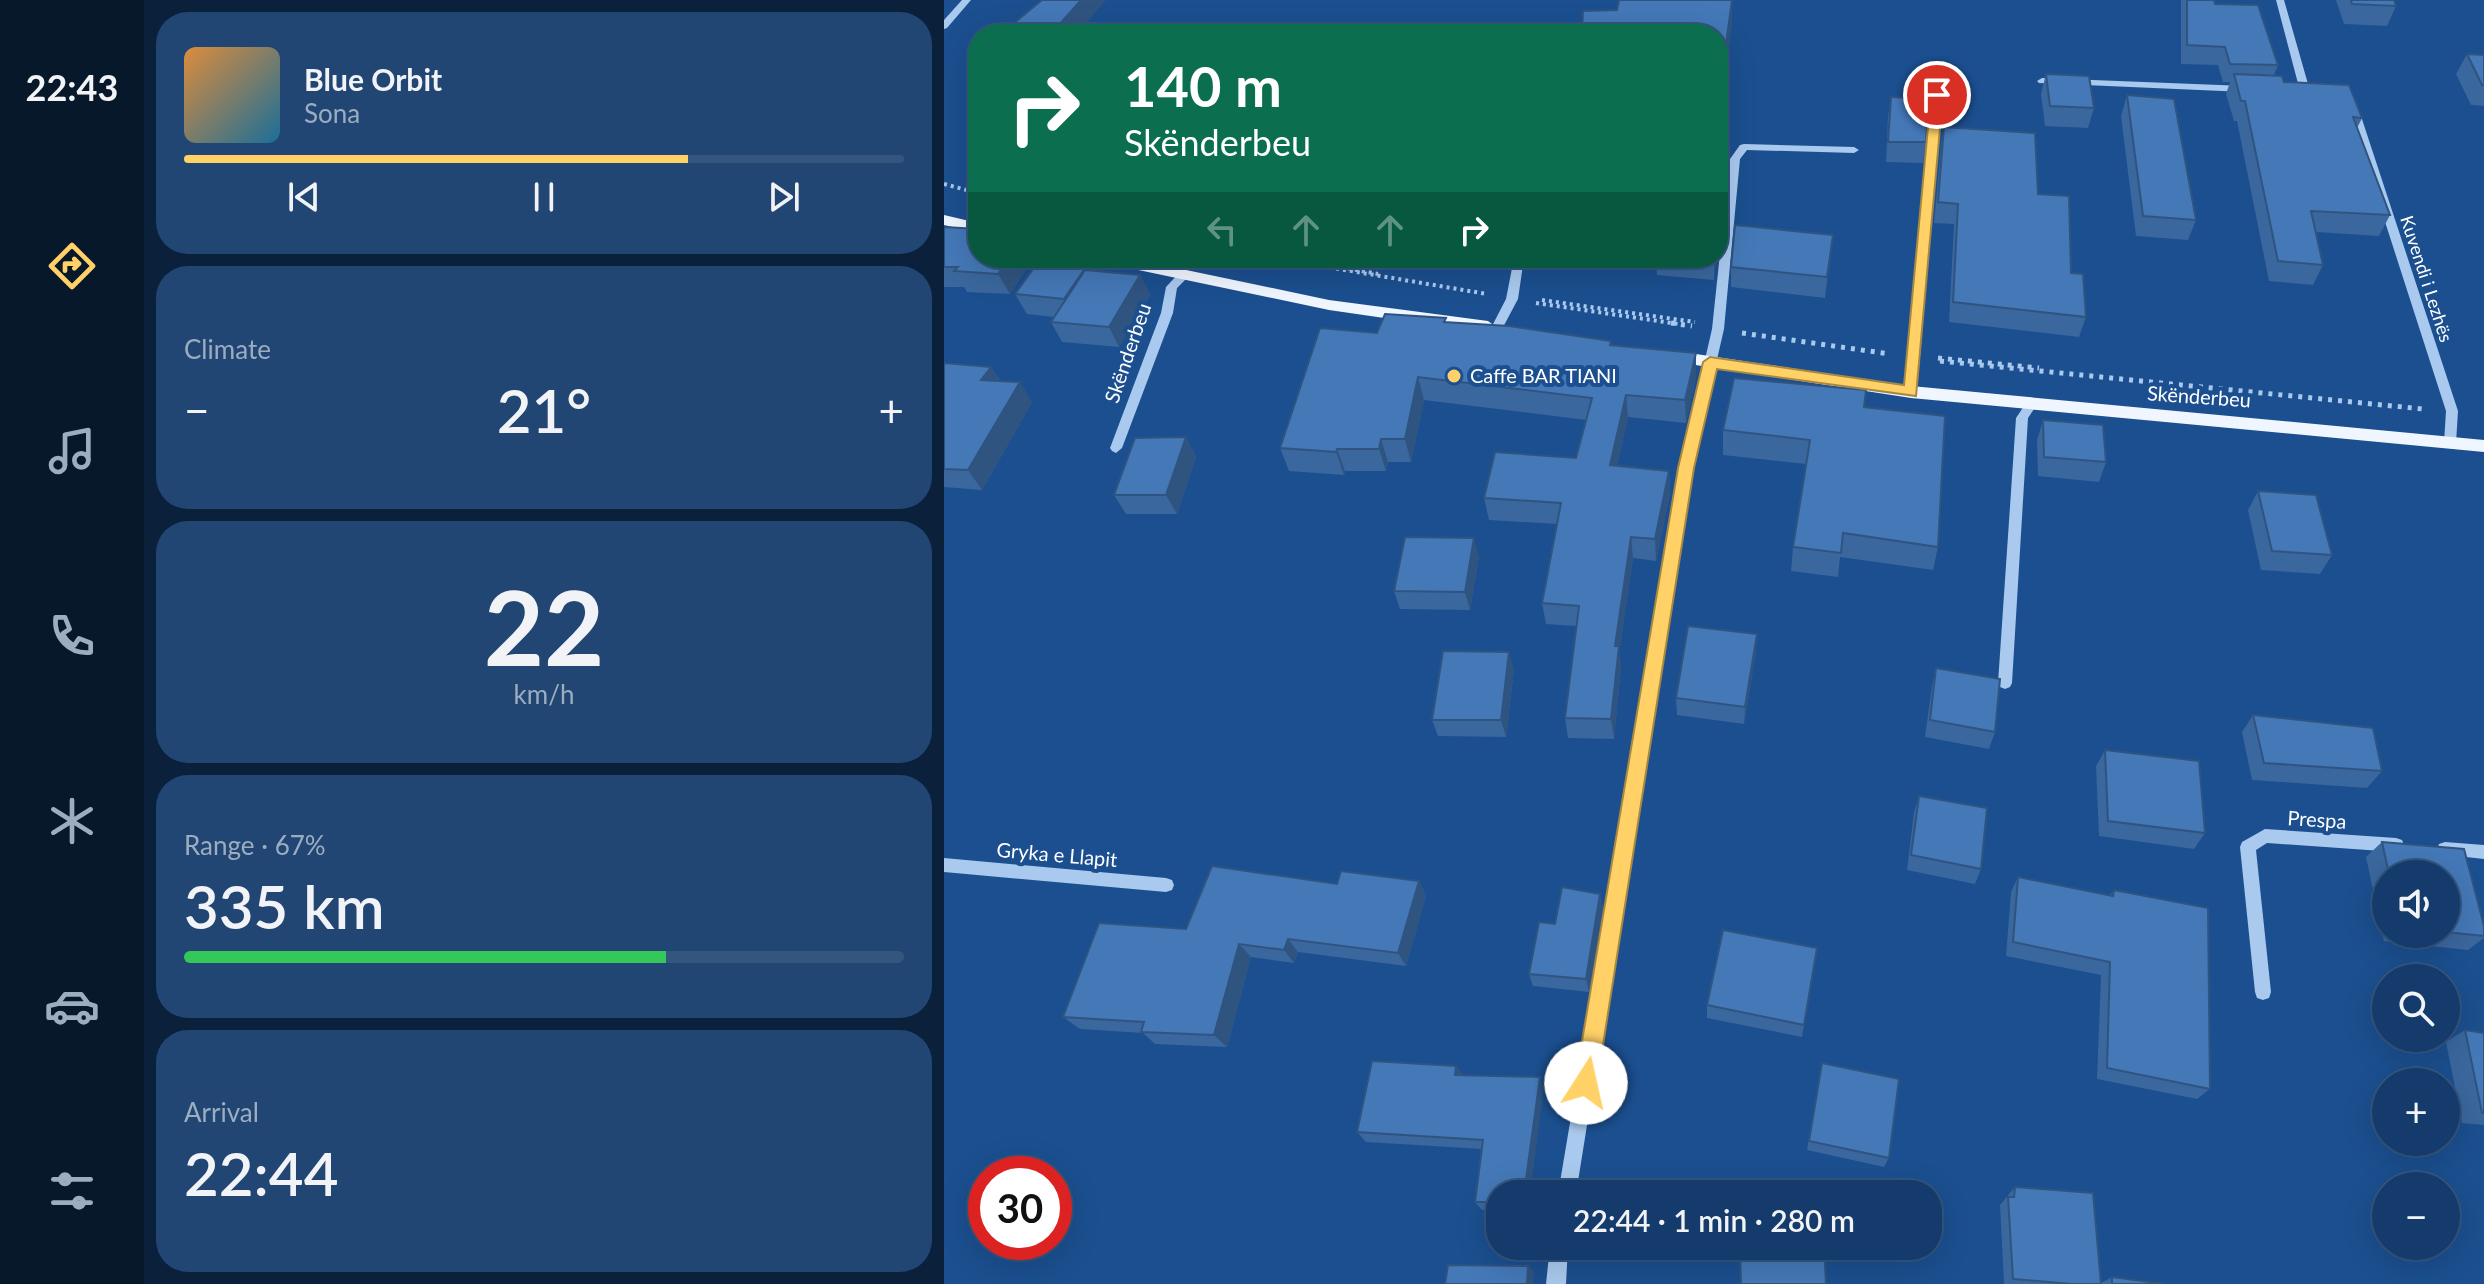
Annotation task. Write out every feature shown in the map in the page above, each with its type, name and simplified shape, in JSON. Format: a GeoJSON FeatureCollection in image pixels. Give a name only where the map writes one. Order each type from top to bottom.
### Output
{"type":"FeatureCollection","features":[{"type":"Feature","properties":{"kind":"main road"},"geometry":{"type":"LineString","coordinates":[[1151,268],[1329,305],[1505,329]]}},
{"type":"Feature","properties":{"kind":"main road","name":"Skënderbeu"},"geometry":{"type":"LineString","coordinates":[[1649,353],[1911,392],[2484,446]]}},
{"type":"Feature","properties":{"kind":"street"},"geometry":{"type":"LineString","coordinates":[[944,26],[967,0]]}},
{"type":"Feature","properties":{"kind":"street"},"geometry":{"type":"LineString","coordinates":[[2280,0],[2310,92],[2289,91]]}},
{"type":"Feature","properties":{"kind":"street"},"geometry":{"type":"LineString","coordinates":[[2042,81],[2258,89]]}},
{"type":"Feature","properties":{"kind":"street"},"geometry":{"type":"LineString","coordinates":[[1911,392],[1937,95]]}},
{"type":"Feature","properties":{"kind":"street","name":"Kuvendi i Lezhës"},"geometry":{"type":"LineString","coordinates":[[2342,97],[2353,108],[2452,411],[2450,443]]}},
{"type":"Feature","properties":{"kind":"street"},"geometry":{"type":"LineString","coordinates":[[1728,229],[1735,159],[1744,147],[1854,150]]}},
{"type":"Feature","properties":{"kind":"street"},"geometry":{"type":"LineString","coordinates":[[1505,329],[1517,268]]}},
{"type":"Feature","properties":{"kind":"street"},"geometry":{"type":"LineString","coordinates":[[1569,1180],[1686,468],[1718,329],[1724,268]]}},
{"type":"Feature","properties":{"kind":"street","name":"Skënderbeu"},"geometry":{"type":"LineString","coordinates":[[1116,448],[1167,313],[1172,287],[1184,275]]}},
{"type":"Feature","properties":{"kind":"street"},"geometry":{"type":"LineString","coordinates":[[2005,683],[2022,418],[2032,403]]}},
{"type":"Feature","properties":{"kind":"street","name":"Prespa"},"geometry":{"type":"LineString","coordinates":[[2263,992],[2248,847],[2265,836],[2484,852]]}},
{"type":"Feature","properties":{"kind":"street","name":"Gryka e Llapit"},"geometry":{"type":"LineString","coordinates":[[944,865],[1166,885]]}},
{"type":"Feature","properties":{"kind":"street"},"geometry":{"type":"LineString","coordinates":[[1556,1284],[1558,1260]]}},
{"type":"Feature","properties":{"kind":"path"},"geometry":{"type":"LineString","coordinates":[[944,186],[968,192]]}},
{"type":"Feature","properties":{"kind":"path"},"geometry":{"type":"LineString","coordinates":[[1332,268],[1512,299],[1914,357],[2452,411]]}},
{"type":"Feature","properties":{"kind":"building"},"geometry":{"type":"Polygon","coordinates":[[[1042,0],[1081,0],[1060,24],[1013,24],[1042,0]]]}},
{"type":"Feature","properties":{"kind":"building"},"geometry":{"type":"Polygon","coordinates":[[[1619,0],[1732,0],[1728,30],[1728,24],[1582,24],[1583,11],[1617,10],[1619,0]]]}},
{"type":"Feature","properties":{"kind":"building"},"geometry":{"type":"Polygon","coordinates":[[[2187,0],[2258,5],[2278,65],[2230,64],[2225,47],[2187,45],[2187,0]]]}},
{"type":"Feature","properties":{"kind":"building"},"geometry":{"type":"Polygon","coordinates":[[[2351,0],[2394,0],[2396,6],[2352,4],[2351,0]]]}},
{"type":"Feature","properties":{"kind":"building"},"geometry":{"type":"Polygon","coordinates":[[[2467,54],[2484,55],[2484,85],[2482,85],[2467,54]]]}},
{"type":"Feature","properties":{"kind":"building"},"geometry":{"type":"Polygon","coordinates":[[[2046,74],[2089,76],[2094,108],[2050,106],[2046,74]]]}},
{"type":"Feature","properties":{"kind":"building"},"geometry":{"type":"Polygon","coordinates":[[[2234,74],[2282,76],[2284,82],[2349,85],[2362,118],[2353,117],[2390,215],[2311,211],[2323,265],[2278,261],[2245,101],[2241,101],[2234,74]]]}},
{"type":"Feature","properties":{"kind":"building"},"geometry":{"type":"Polygon","coordinates":[[[2127,95],[2174,99],[2196,220],[2143,216],[2127,95]]]}},
{"type":"Feature","properties":{"kind":"building"},"geometry":{"type":"Polygon","coordinates":[[[1891,97],[1929,99],[1926,142],[1888,142],[1891,97]]]}},
{"type":"Feature","properties":{"kind":"building"},"geometry":{"type":"Polygon","coordinates":[[[1944,127],[2035,133],[2038,194],[2069,196],[2071,273],[2083,274],[2086,317],[1953,302],[1958,204],[1938,202],[1944,127]]]}},
{"type":"Feature","properties":{"kind":"building"},"geometry":{"type":"Polygon","coordinates":[[[1735,225],[1833,235],[1827,277],[1731,267],[1735,225]]]}},
{"type":"Feature","properties":{"kind":"building"},"geometry":{"type":"Polygon","coordinates":[[[944,227],[968,228],[968,268],[1002,268],[998,274],[954,271],[958,267],[944,267],[944,227]]]}},
{"type":"Feature","properties":{"kind":"building"},"geometry":{"type":"Polygon","coordinates":[[[1034,268],[1085,268],[1064,299],[1015,294],[1034,268]]]}},
{"type":"Feature","properties":{"kind":"building"},"geometry":{"type":"Polygon","coordinates":[[[1085,270],[1140,275],[1109,327],[1051,322],[1085,270]]]}},
{"type":"Feature","properties":{"kind":"building"},"geometry":{"type":"Polygon","coordinates":[[[1385,314],[1446,318],[1444,322],[1509,326],[1611,341],[1610,345],[1696,353],[1685,400],[1626,395],[1610,465],[1669,471],[1655,539],[1631,537],[1615,646],[1619,646],[1611,719],[1565,718],[1579,606],[1542,603],[1561,503],[1484,498],[1495,452],[1576,458],[1592,398],[1418,377],[1405,439],[1381,439],[1379,449],[1337,449],[1336,452],[1280,448],[1320,328],[1377,333],[1385,314]]]}},
{"type":"Feature","properties":{"kind":"building"},"geometry":{"type":"Polygon","coordinates":[[[944,363],[991,367],[981,380],[1020,382],[968,470],[944,469],[944,363]]]}},
{"type":"Feature","properties":{"kind":"building"},"geometry":{"type":"Polygon","coordinates":[[[1734,378],[1866,390],[1864,407],[1945,416],[1938,547],[1843,533],[1841,553],[1793,547],[1810,440],[1723,430],[1734,378]]]}},
{"type":"Feature","properties":{"kind":"building"},"geometry":{"type":"Polygon","coordinates":[[[2043,420],[2103,425],[2106,462],[2044,457],[2043,420]]]}},
{"type":"Feature","properties":{"kind":"building"},"geometry":{"type":"Polygon","coordinates":[[[1186,437],[1166,495],[1114,495],[1135,438],[1186,437]]]}},
{"type":"Feature","properties":{"kind":"building"},"geometry":{"type":"Polygon","coordinates":[[[2258,491],[2316,495],[2332,555],[2272,551],[2258,491]]]}},
{"type":"Feature","properties":{"kind":"building"},"geometry":{"type":"Polygon","coordinates":[[[1405,537],[1474,538],[1465,592],[1394,591],[1405,537]]]}},
{"type":"Feature","properties":{"kind":"building"},"geometry":{"type":"Polygon","coordinates":[[[1688,626],[1757,634],[1745,707],[1676,698],[1688,626]]]}},
{"type":"Feature","properties":{"kind":"building"},"geometry":{"type":"Polygon","coordinates":[[[1443,651],[1509,652],[1501,720],[1432,720],[1443,651]]]}},
{"type":"Feature","properties":{"kind":"building"},"geometry":{"type":"Polygon","coordinates":[[[1936,668],[2000,679],[1995,732],[1930,720],[1936,668]]]}},
{"type":"Feature","properties":{"kind":"building"},"geometry":{"type":"Polygon","coordinates":[[[2253,715],[2373,728],[2382,771],[2264,763],[2253,715]]]}},
{"type":"Feature","properties":{"kind":"building"},"geometry":{"type":"Polygon","coordinates":[[[2105,750],[2199,761],[2205,833],[2108,821],[2105,750]]]}},
{"type":"Feature","properties":{"kind":"building"},"geometry":{"type":"Polygon","coordinates":[[[1919,796],[1987,808],[1981,869],[1911,855],[1919,796]]]}},
{"type":"Feature","properties":{"kind":"building"},"geometry":{"type":"Polygon","coordinates":[[[2382,842],[2464,849],[2484,936],[2460,933],[2460,860],[2386,860],[2382,842]]]}},
{"type":"Feature","properties":{"kind":"building"},"geometry":{"type":"Polygon","coordinates":[[[1212,866],[1337,884],[1341,871],[1419,881],[1398,953],[1288,939],[1284,950],[1239,944],[1214,1035],[1141,1032],[1144,1022],[1063,1017],[1099,923],[1186,929],[1212,866]]]}},
{"type":"Feature","properties":{"kind":"building"},"geometry":{"type":"Polygon","coordinates":[[[2018,877],[2113,896],[2114,890],[2208,908],[2210,1089],[2107,1068],[2110,962],[2013,942],[2018,877]]]}},
{"type":"Feature","properties":{"kind":"building"},"geometry":{"type":"Polygon","coordinates":[[[1562,887],[1600,894],[1586,979],[1529,974],[1539,922],[1555,924],[1562,887]]]}},
{"type":"Feature","properties":{"kind":"building"},"geometry":{"type":"Polygon","coordinates":[[[1723,930],[1817,948],[1804,1025],[1707,1005],[1723,930]]]}},
{"type":"Feature","properties":{"kind":"building"},"geometry":{"type":"Polygon","coordinates":[[[2465,1030],[2484,1033],[2484,1113],[2482,1113],[2465,1030]]]}},
{"type":"Feature","properties":{"kind":"building"},"geometry":{"type":"Polygon","coordinates":[[[1372,1061],[1456,1066],[1455,1075],[1540,1077],[1526,1180],[1486,1180],[1486,1202],[1475,1202],[1483,1140],[1357,1132],[1372,1061]]]}},
{"type":"Feature","properties":{"kind":"building"},"geometry":{"type":"Polygon","coordinates":[[[1822,1063],[1899,1079],[1889,1158],[1809,1141],[1822,1063]]]}},
{"type":"Feature","properties":{"kind":"building"},"geometry":{"type":"Polygon","coordinates":[[[2015,1187],[2093,1193],[2101,1284],[2013,1279],[2008,1197],[2014,1197],[2015,1187]]]}},
{"type":"Feature","properties":{"kind":"building"},"geometry":{"type":"Polygon","coordinates":[[[1740,1260],[1825,1260],[1826,1284],[1741,1284],[1740,1260]]]}},
{"type":"Feature","properties":{"kind":"building"},"geometry":{"type":"Polygon","coordinates":[[[1448,1265],[1528,1266],[1527,1284],[1445,1284],[1448,1265]]]}},
{"type":"Feature","properties":{"kind":"building"},"geometry":{"type":"Polygon","coordinates":[[[2112,1277],[2164,1284],[2112,1284],[2112,1277]]]}},
{"type":"Feature","properties":{"kind":"place","name":"Caffe BAR TIANI"},"geometry":{"type":"Point","coordinates":[1454,376]}},
{"type":"Feature","properties":{"kind":"route"},"geometry":{"type":"LineString","coordinates":[[1586,1083],[1686,468],[1710,362],[1911,392],[1937,95]]}}]}
